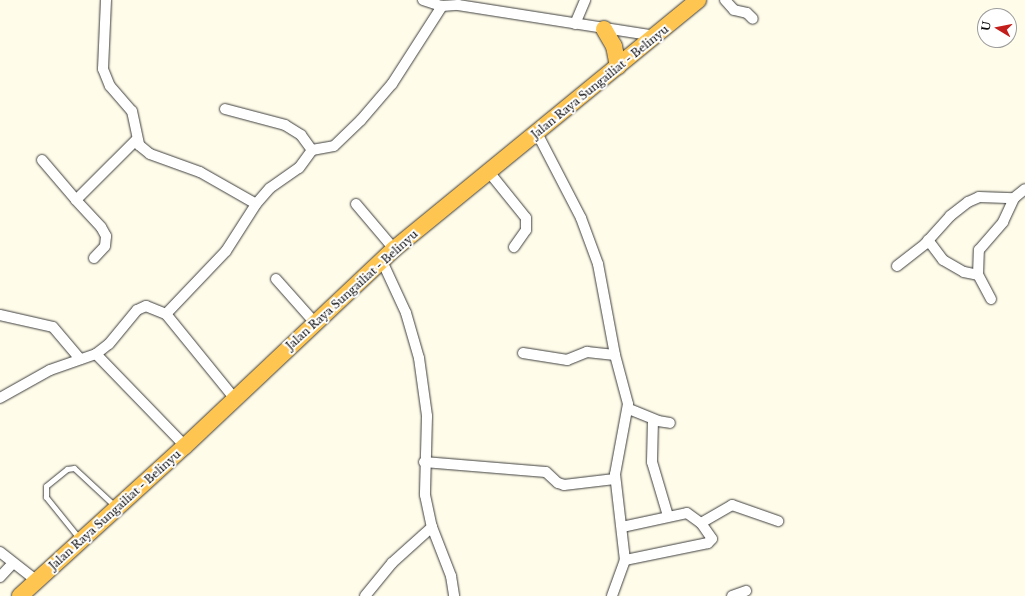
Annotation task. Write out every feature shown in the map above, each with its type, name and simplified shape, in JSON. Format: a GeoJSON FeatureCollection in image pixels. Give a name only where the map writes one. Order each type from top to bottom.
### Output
{"type":"FeatureCollection","features":[{"type":"Feature","properties":{"kind":"highway","name":"Jalan Raya Sungailiat - Belinyu"},"geometry":{"type":"LineString","coordinates":[[20,596],[185,446],[394,249],[656,36],[698,0]]}},
{"type":"Feature","properties":{"kind":"highway"},"geometry":{"type":"LineString","coordinates":[[604,29],[614,46],[618,67]]}},
{"type":"Feature","properties":{"kind":"street"},"geometry":{"type":"LineString","coordinates":[[106,0],[103,69],[110,86],[132,111],[137,138],[142,148],[150,154],[200,172],[256,204]]}},
{"type":"Feature","properties":{"kind":"street"},"geometry":{"type":"LineString","coordinates":[[423,0],[442,6],[483,4],[575,24],[656,36]]}},
{"type":"Feature","properties":{"kind":"street"},"geometry":{"type":"LineString","coordinates":[[575,24],[585,0]]}},
{"type":"Feature","properties":{"kind":"street"},"geometry":{"type":"LineString","coordinates":[[725,0],[734,10],[747,13],[753,19]]}},
{"type":"Feature","properties":{"kind":"street"},"geometry":{"type":"LineString","coordinates":[[166,314],[226,251],[256,204],[270,188],[299,168],[312,150],[337,144],[361,120],[392,84],[442,6]]}},
{"type":"Feature","properties":{"kind":"street"},"geometry":{"type":"LineString","coordinates":[[225,109],[285,125],[301,135],[312,150]]}},
{"type":"Feature","properties":{"kind":"street"},"geometry":{"type":"LineString","coordinates":[[537,133],[575,203],[590,239],[598,264],[615,355],[629,409],[615,479],[625,560],[612,596]]}},
{"type":"Feature","properties":{"kind":"street"},"geometry":{"type":"LineString","coordinates":[[76,200],[137,138]]}},
{"type":"Feature","properties":{"kind":"street"},"geometry":{"type":"LineString","coordinates":[[42,160],[101,227],[106,236],[105,246],[94,258]]}},
{"type":"Feature","properties":{"kind":"street"},"geometry":{"type":"LineString","coordinates":[[489,172],[526,218],[526,230],[514,247]]}},
{"type":"Feature","properties":{"kind":"street"},"geometry":{"type":"LineString","coordinates":[[991,299],[978,275],[979,250],[1003,222],[1014,198],[1025,189]]}},
{"type":"Feature","properties":{"kind":"street"},"geometry":{"type":"LineString","coordinates":[[897,266],[928,240],[950,216],[968,202],[979,197],[1014,198]]}},
{"type":"Feature","properties":{"kind":"street"},"geometry":{"type":"LineString","coordinates":[[356,204],[394,249]]}},
{"type":"Feature","properties":{"kind":"street"},"geometry":{"type":"LineString","coordinates":[[928,240],[943,260],[964,272],[978,275]]}},
{"type":"Feature","properties":{"kind":"street"},"geometry":{"type":"LineString","coordinates":[[382,261],[406,313],[420,364],[427,416],[423,485],[432,527],[451,576],[454,596]]}},
{"type":"Feature","properties":{"kind":"street"},"geometry":{"type":"LineString","coordinates":[[276,279],[315,323]]}},
{"type":"Feature","properties":{"kind":"street"},"geometry":{"type":"LineString","coordinates":[[0,398],[50,370],[96,354],[109,344],[141,308],[154,308],[166,314],[235,399]]}},
{"type":"Feature","properties":{"kind":"street"},"geometry":{"type":"LineString","coordinates":[[0,315],[53,327],[60,333],[80,360]]}},
{"type":"Feature","properties":{"kind":"street"},"geometry":{"type":"LineString","coordinates":[[523,353],[561,360],[587,352],[615,355]]}},
{"type":"Feature","properties":{"kind":"street"},"geometry":{"type":"LineString","coordinates":[[96,354],[185,446]]}},
{"type":"Feature","properties":{"kind":"street"},"geometry":{"type":"LineString","coordinates":[[629,409],[653,420],[670,423]]}},
{"type":"Feature","properties":{"kind":"street"},"geometry":{"type":"LineString","coordinates":[[653,420],[652,462],[668,516]]}},
{"type":"Feature","properties":{"kind":"street"},"geometry":{"type":"LineString","coordinates":[[424,462],[546,472],[562,484],[615,479]]}},
{"type":"Feature","properties":{"kind":"street"},"geometry":{"type":"LineString","coordinates":[[701,523],[732,505],[778,521]]}},
{"type":"Feature","properties":{"kind":"street"},"geometry":{"type":"LineString","coordinates":[[622,527],[687,512],[701,523],[711,535],[710,542],[625,560]]}},
{"type":"Feature","properties":{"kind":"street"},"geometry":{"type":"LineString","coordinates":[[365,596],[392,563],[432,527]]}},
{"type":"Feature","properties":{"kind":"street"},"geometry":{"type":"LineString","coordinates":[[0,552],[12,563],[37,581]]}},
{"type":"Feature","properties":{"kind":"street"},"geometry":{"type":"LineString","coordinates":[[0,577],[12,563]]}},
{"type":"Feature","properties":{"kind":"street"},"geometry":{"type":"LineString","coordinates":[[732,596],[746,591]]}},
{"type":"Feature","properties":{"kind":"lane"},"geometry":{"type":"LineString","coordinates":[[81,540],[48,500],[45,492],[46,486],[67,469],[74,468],[117,508]]}}]}
